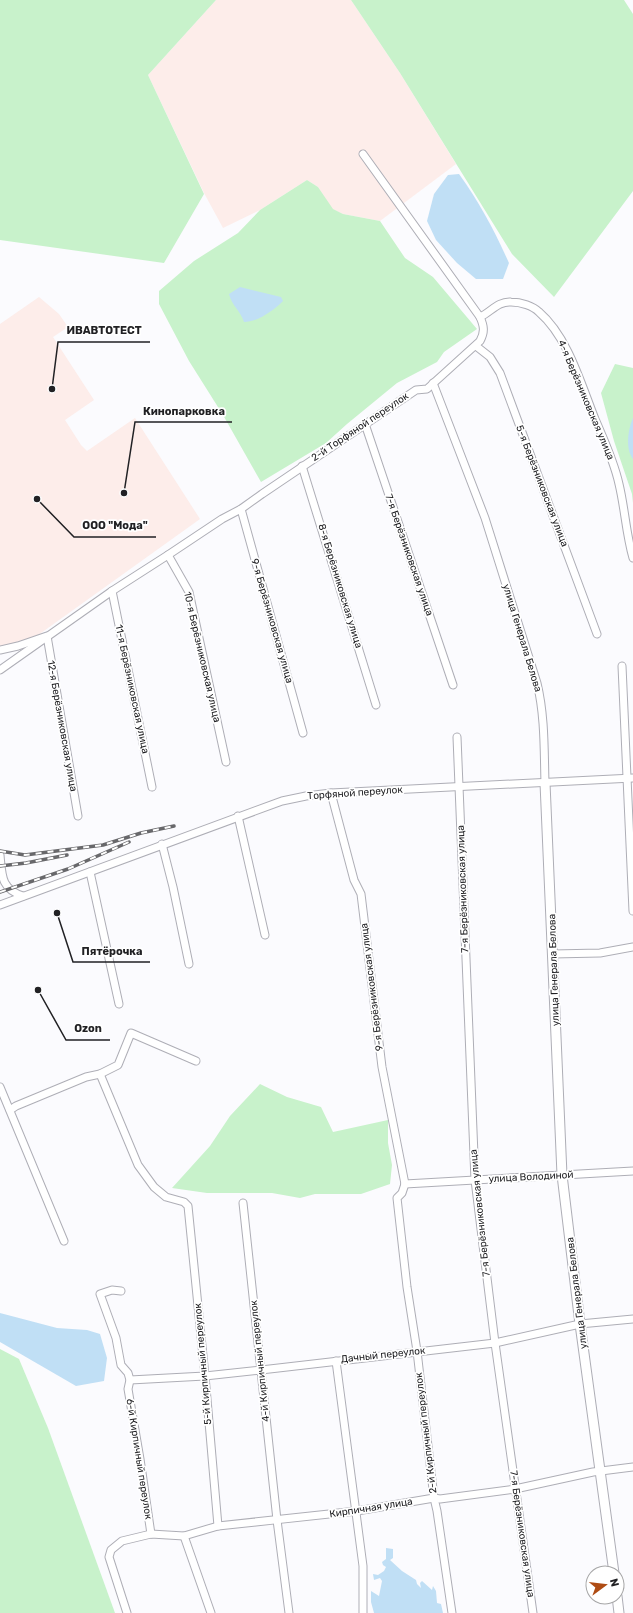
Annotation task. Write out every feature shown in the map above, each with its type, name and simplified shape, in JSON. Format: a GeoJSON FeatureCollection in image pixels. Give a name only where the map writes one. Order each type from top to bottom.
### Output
{"type":"FeatureCollection","features":[{"type":"Feature","properties":{"kind":"main road","name":"улица Генерала Белова"},"geometry":{"type":"LineString","coordinates":[[545,783],[562,1175],[580,1324],[613,1565]]}},
{"type":"Feature","properties":{"kind":"street","name":"2-й Торфяной переулок"},"geometry":{"type":"LineString","coordinates":[[0,670],[112,591],[222,519],[241,509],[302,466],[416,390],[427,389],[480,341],[484,332],[484,327],[480,317],[363,154]]}},
{"type":"Feature","properties":{"kind":"street","name":"4-я Берёзниковская улица"},"geometry":{"type":"LineString","coordinates":[[480,317],[488,314],[496,305],[516,302],[539,312],[559,336],[570,357],[614,466],[619,484],[633,558]]}},
{"type":"Feature","properties":{"kind":"street","name":"5-я Берёзниковская улица"},"geometry":{"type":"LineString","coordinates":[[476,346],[490,357],[500,373],[597,634]]}},
{"type":"Feature","properties":{"kind":"street","name":"улица Генерала Белова"},"geometry":{"type":"LineString","coordinates":[[433,383],[485,518],[541,697],[545,783]]}},
{"type":"Feature","properties":{"kind":"street","name":"7-я Берёзниковская улица"},"geometry":{"type":"LineString","coordinates":[[365,424],[453,685]]}},
{"type":"Feature","properties":{"kind":"street","name":"8-я Берёзниковская улица"},"geometry":{"type":"LineString","coordinates":[[302,466],[376,705]]}},
{"type":"Feature","properties":{"kind":"street","name":"9-я Берёзниковская улица"},"geometry":{"type":"LineString","coordinates":[[241,509],[303,733]]}},
{"type":"Feature","properties":{"kind":"street","name":"10-я Берёзниковская улица"},"geometry":{"type":"LineString","coordinates":[[168,555],[189,592],[226,762]]}},
{"type":"Feature","properties":{"kind":"street","name":"11-я Берёзниковская улица"},"geometry":{"type":"LineString","coordinates":[[112,591],[152,787]]}},
{"type":"Feature","properties":{"kind":"street","name":"2-й Торфяной переулок"},"geometry":{"type":"LineString","coordinates":[[0,650],[18,646],[47,636]]}},
{"type":"Feature","properties":{"kind":"street","name":"12-я Берёзниковская улица"},"geometry":{"type":"LineString","coordinates":[[47,636],[78,816]]}},
{"type":"Feature","properties":{"kind":"street"},"geometry":{"type":"LineString","coordinates":[[622,666],[630,779],[633,911]]}},
{"type":"Feature","properties":{"kind":"street","name":"7-я Берёзниковская улица"},"geometry":{"type":"LineString","coordinates":[[457,737],[475,1180],[495,1343],[533,1613]]}},
{"type":"Feature","properties":{"kind":"street","name":"Торфяной переулок"},"geometry":{"type":"LineString","coordinates":[[0,905],[238,816],[282,801],[306,796],[331,793],[459,786],[630,779]]}},
{"type":"Feature","properties":{"kind":"street","name":"9-я Берёзниковская улица"},"geometry":{"type":"LineString","coordinates":[[331,793],[354,880],[361,894],[382,1067],[405,1184]]}},
{"type":"Feature","properties":{"kind":"street"},"geometry":{"type":"LineString","coordinates":[[238,816],[264,935]]}},
{"type":"Feature","properties":{"kind":"street"},"geometry":{"type":"LineString","coordinates":[[162,844],[173,887],[189,964]]}},
{"type":"Feature","properties":{"kind":"street"},"geometry":{"type":"LineString","coordinates":[[0,855],[2,883],[14,893],[24,896]]}},
{"type":"Feature","properties":{"kind":"street"},"geometry":{"type":"LineString","coordinates":[[90,872],[119,1004]]}},
{"type":"Feature","properties":{"kind":"street"},"geometry":{"type":"LineString","coordinates":[[553,954],[600,953],[633,947]]}},
{"type":"Feature","properties":{"kind":"street"},"geometry":{"type":"LineString","coordinates":[[10,1110],[16,1106],[79,1080],[100,1074],[118,1064],[131,1033],[153,1044],[196,1061]]}},
{"type":"Feature","properties":{"kind":"street","name":"5-й Кирпичный переулок"},"geometry":{"type":"LineString","coordinates":[[100,1074],[129,1146],[142,1171],[154,1187],[166,1197],[187,1203],[205,1376],[218,1526]]}},
{"type":"Feature","properties":{"kind":"street"},"geometry":{"type":"LineString","coordinates":[[0,1087],[64,1241]]}},
{"type":"Feature","properties":{"kind":"street","name":"улица Володиной"},"geometry":{"type":"LineString","coordinates":[[405,1184],[633,1171]]}},
{"type":"Feature","properties":{"kind":"street","name":"2-й Кирпичный переулок"},"geometry":{"type":"LineString","coordinates":[[405,1184],[402,1193],[397,1198],[434,1498],[452,1613]]}},
{"type":"Feature","properties":{"kind":"street","name":"4-й Кирпичный переулок"},"geometry":{"type":"LineString","coordinates":[[243,1203],[277,1520],[289,1613]]}},
{"type":"Feature","properties":{"kind":"street","name":"6-й Кирпичный переулок"},"geometry":{"type":"LineString","coordinates":[[121,1292],[112,1290],[100,1294],[116,1338],[121,1365],[128,1372],[130,1380],[128,1389],[151,1534]]}},
{"type":"Feature","properties":{"kind":"street","name":"Дачный переулок"},"geometry":{"type":"LineString","coordinates":[[130,1380],[205,1376],[495,1343],[580,1324],[633,1319]]}},
{"type":"Feature","properties":{"kind":"street"},"geometry":{"type":"LineString","coordinates":[[336,1361],[363,1566],[363,1613]]}},
{"type":"Feature","properties":{"kind":"street","name":"Кирпичная улица"},"geometry":{"type":"LineString","coordinates":[[127,1613],[110,1557],[111,1550],[122,1541],[151,1534],[184,1536],[218,1526],[357,1512],[434,1498],[440,1499],[515,1489],[600,1471],[633,1467]]}},
{"type":"Feature","properties":{"kind":"street"},"geometry":{"type":"LineString","coordinates":[[184,1536],[211,1613]]}},
{"type":"Feature","properties":{"kind":"shaded area"},"geometry":{"type":"Polygon","coordinates":[[[216,0],[351,0],[400,73],[456,164],[380,221],[343,214],[332,209],[318,187],[307,180],[260,210],[223,228],[204,193],[148,75],[216,0]]]}},
{"type":"Feature","properties":{"kind":"shaded area"},"geometry":{"type":"Polygon","coordinates":[[[39,297],[59,314],[68,327],[53,337],[94,400],[65,420],[81,445],[87,451],[135,418],[200,519],[34,638],[14,645],[0,647],[0,324],[39,297]]]}},
{"type":"Feature","properties":{"kind":"green space"},"geometry":{"type":"Polygon","coordinates":[[[0,0],[216,0],[148,75],[204,194],[164,263],[0,240],[0,0]]]}},
{"type":"Feature","properties":{"kind":"green space"},"geometry":{"type":"Polygon","coordinates":[[[351,0],[624,0],[633,14],[633,191],[554,297],[512,254],[400,73],[351,0]]]}},
{"type":"Feature","properties":{"kind":"green space"},"geometry":{"type":"Polygon","coordinates":[[[307,180],[318,187],[333,209],[343,214],[380,221],[405,258],[433,277],[477,329],[444,352],[437,362],[397,383],[326,443],[261,482],[223,415],[189,361],[159,304],[159,291],[194,261],[238,233],[260,210],[307,180]]]}},
{"type":"Feature","properties":{"kind":"green space"},"geometry":{"type":"Polygon","coordinates":[[[615,364],[633,368],[633,503],[632,494],[614,441],[601,393],[615,364]]]}},
{"type":"Feature","properties":{"kind":"green space"},"geometry":{"type":"Polygon","coordinates":[[[260,1084],[287,1097],[321,1107],[333,1132],[388,1120],[388,1143],[392,1165],[390,1184],[361,1194],[315,1194],[300,1198],[272,1193],[207,1193],[172,1188],[210,1146],[230,1116],[260,1084]]]}},
{"type":"Feature","properties":{"kind":"green space"},"geometry":{"type":"Polygon","coordinates":[[[0,1349],[19,1359],[48,1428],[115,1613],[0,1613],[0,1349]]]}},
{"type":"Feature","properties":{"kind":"water"},"geometry":{"type":"Polygon","coordinates":[[[459,174],[486,217],[509,263],[503,279],[476,279],[457,263],[436,240],[427,221],[434,194],[448,175],[459,174]]]}},
{"type":"Feature","properties":{"kind":"water"},"geometry":{"type":"Polygon","coordinates":[[[240,287],[281,297],[283,301],[260,318],[244,322],[229,294],[240,287]]]}},
{"type":"Feature","properties":{"kind":"water"},"geometry":{"type":"Polygon","coordinates":[[[633,418],[633,459],[630,455],[628,439],[633,418]]]}},
{"type":"Feature","properties":{"kind":"water"},"geometry":{"type":"Polygon","coordinates":[[[0,1313],[57,1328],[87,1330],[100,1334],[107,1358],[104,1381],[76,1386],[0,1342],[0,1313]]]}},
{"type":"Feature","properties":{"kind":"water"},"geometry":{"type":"Polygon","coordinates":[[[386,1548],[393,1549],[393,1558],[390,1560],[402,1571],[416,1580],[417,1584],[421,1588],[420,1583],[422,1581],[432,1590],[433,1586],[436,1591],[437,1603],[441,1604],[443,1613],[374,1613],[371,1602],[371,1591],[379,1596],[382,1581],[380,1578],[374,1580],[373,1574],[378,1575],[384,1571],[386,1567],[382,1562],[386,1559],[386,1548]]]}},
{"type":"Feature","properties":{"kind":"railway"},"geometry":{"type":"LineString","coordinates":[[0,851],[25,855],[103,845],[141,833],[174,826]]}},
{"type":"Feature","properties":{"kind":"railway"},"geometry":{"type":"LineString","coordinates":[[0,892],[68,869],[129,842]]}},
{"type":"Feature","properties":{"kind":"railway"},"geometry":{"type":"LineString","coordinates":[[0,866],[26,863],[67,855]]}},
{"type":"Feature","properties":{"kind":"place","name":"ИВАВТОТЕСТ"},"geometry":{"type":"Point","coordinates":[52,389]}},
{"type":"Feature","properties":{"kind":"place","name":"Кинопарковка"},"geometry":{"type":"Point","coordinates":[124,493]}},
{"type":"Feature","properties":{"kind":"place","name":"ООО \"Мода\""},"geometry":{"type":"Point","coordinates":[37,499]}},
{"type":"Feature","properties":{"kind":"place","name":"Пятёрочка"},"geometry":{"type":"Point","coordinates":[57,913]}},
{"type":"Feature","properties":{"kind":"place","name":"Ozon"},"geometry":{"type":"Point","coordinates":[38,990]}}]}
